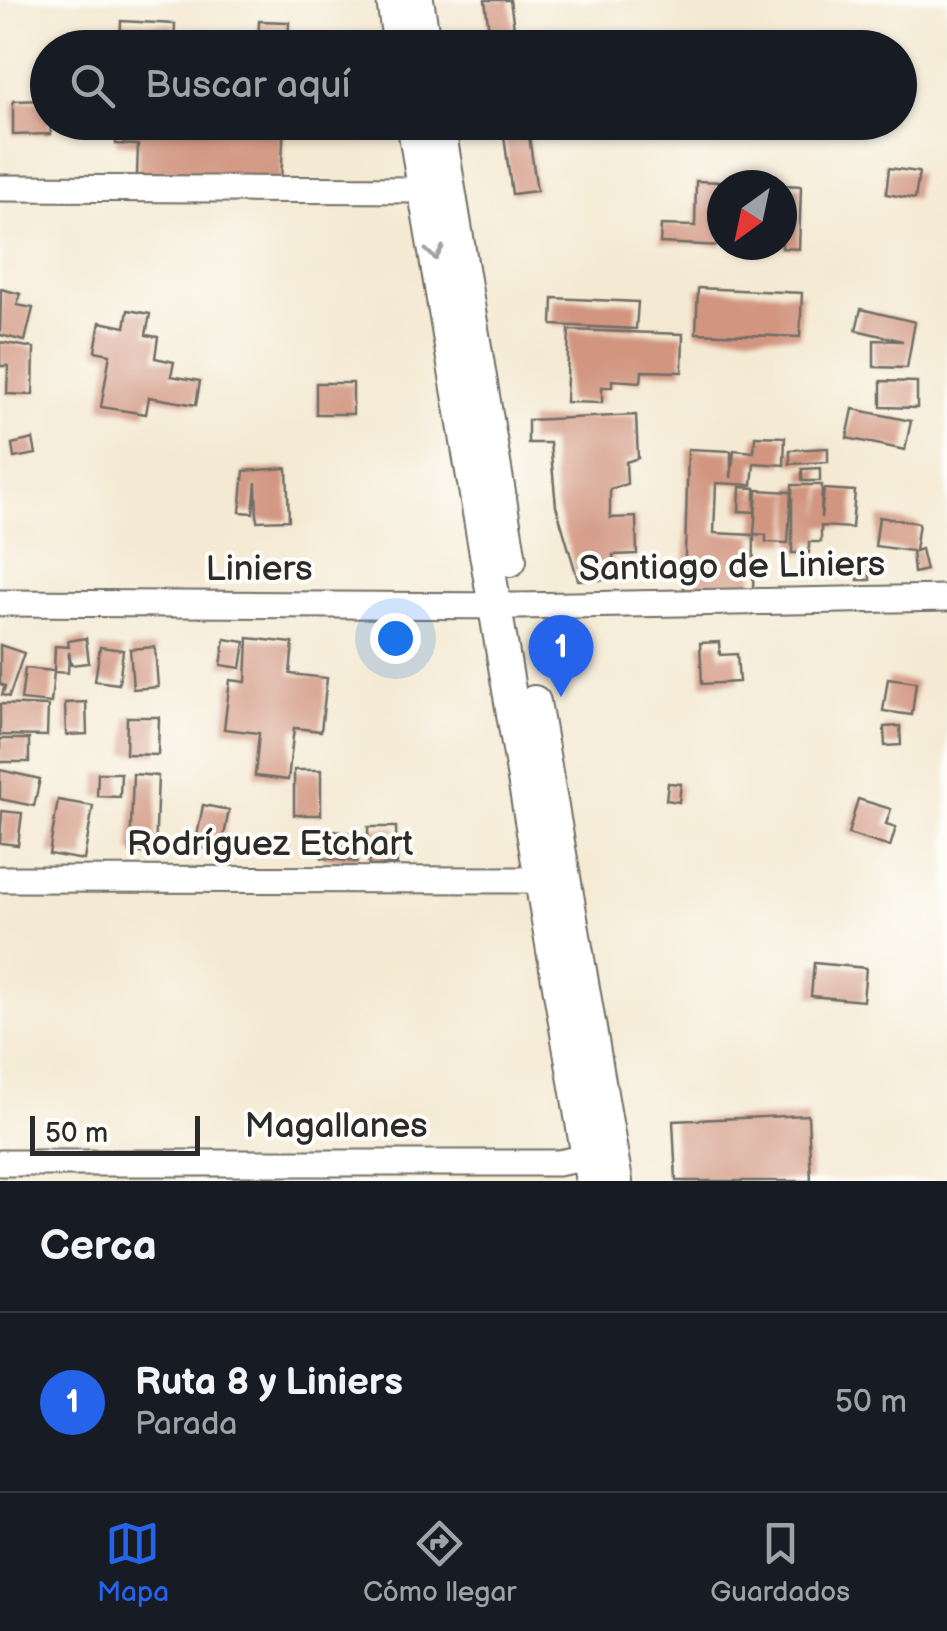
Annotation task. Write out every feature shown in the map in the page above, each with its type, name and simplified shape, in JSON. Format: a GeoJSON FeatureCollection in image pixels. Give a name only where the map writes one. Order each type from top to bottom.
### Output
{"type":"FeatureCollection","features":[{"type":"Feature","properties":{"kind":"main road"},"geometry":{"type":"LineString","coordinates":[[392,0],[397,30]]}},
{"type":"Feature","properties":{"kind":"main road"},"geometry":{"type":"LineString","coordinates":[[418,0],[422,30]]}},
{"type":"Feature","properties":{"kind":"main road"},"geometry":{"type":"LineString","coordinates":[[415,140],[507,606],[602,1168]]}},
{"type":"Feature","properties":{"kind":"main road"},"geometry":{"type":"LineString","coordinates":[[441,140],[507,606],[541,880],[602,1168]]}},
{"type":"Feature","properties":{"kind":"street"},"geometry":{"type":"LineString","coordinates":[[0,188],[424,190]]}},
{"type":"Feature","properties":{"kind":"street","name":"Santiago de Liniers"},"geometry":{"type":"LineString","coordinates":[[507,606],[947,598]]}},
{"type":"Feature","properties":{"kind":"street","name":"Liniers"},"geometry":{"type":"LineString","coordinates":[[0,603],[507,606]]}},
{"type":"Feature","properties":{"kind":"street","name":"Rodríguez Etchart"},"geometry":{"type":"LineString","coordinates":[[0,879],[541,880]]}},
{"type":"Feature","properties":{"kind":"street","name":"Magallanes"},"geometry":{"type":"LineString","coordinates":[[0,1163],[302,1170],[558,1163],[602,1168]]}},
{"type":"Feature","properties":{"kind":"building"},"geometry":{"type":"Polygon","coordinates":[[[485,0],[510,0],[514,30],[489,30],[485,0]]]}},
{"type":"Feature","properties":{"kind":"building"},"geometry":{"type":"Polygon","coordinates":[[[121,21],[175,24],[175,30],[121,30],[121,21]]]}},
{"type":"Feature","properties":{"kind":"building"},"geometry":{"type":"Polygon","coordinates":[[[259,21],[289,22],[289,30],[259,30],[259,21]]]}},
{"type":"Feature","properties":{"kind":"building"},"geometry":{"type":"Polygon","coordinates":[[[13,101],[30,101],[30,135],[13,135],[13,101]]]}},
{"type":"Feature","properties":{"kind":"building"},"geometry":{"type":"Polygon","coordinates":[[[116,140],[283,140],[281,182],[137,175],[138,145],[116,144],[116,140]]]}},
{"type":"Feature","properties":{"kind":"building"},"geometry":{"type":"Polygon","coordinates":[[[504,140],[530,140],[537,191],[512,194],[504,140]]]}},
{"type":"Feature","properties":{"kind":"building"},"geometry":{"type":"Polygon","coordinates":[[[889,168],[919,172],[915,199],[886,194],[889,168]]]}},
{"type":"Feature","properties":{"kind":"building"},"geometry":{"type":"Polygon","coordinates":[[[696,181],[707,181],[707,245],[660,243],[661,225],[695,226],[696,181]]]}},
{"type":"Feature","properties":{"kind":"building"},"geometry":{"type":"Polygon","coordinates":[[[797,186],[801,186],[797,249],[797,186]]]}},
{"type":"Feature","properties":{"kind":"building"},"geometry":{"type":"Polygon","coordinates":[[[698,288],[802,293],[800,337],[696,333],[698,288]]]}},
{"type":"Feature","properties":{"kind":"building"},"geometry":{"type":"Polygon","coordinates":[[[1,289],[20,294],[17,305],[33,308],[25,341],[0,335],[1,289]]]}},
{"type":"Feature","properties":{"kind":"building"},"geometry":{"type":"Polygon","coordinates":[[[553,298],[638,302],[636,329],[552,325],[553,298]]]}},
{"type":"Feature","properties":{"kind":"building"},"geometry":{"type":"Polygon","coordinates":[[[861,309],[915,322],[907,368],[874,367],[874,340],[903,341],[856,330],[861,309]]]}},
{"type":"Feature","properties":{"kind":"building"},"geometry":{"type":"Polygon","coordinates":[[[128,310],[150,314],[146,335],[158,337],[155,358],[174,362],[171,376],[200,381],[196,405],[149,397],[146,414],[101,407],[110,354],[95,351],[100,322],[125,327],[128,310]]]}},
{"type":"Feature","properties":{"kind":"building"},"geometry":{"type":"Polygon","coordinates":[[[569,330],[683,334],[682,372],[642,371],[641,382],[612,380],[612,387],[602,387],[602,403],[566,402],[569,330]]]}},
{"type":"Feature","properties":{"kind":"building"},"geometry":{"type":"Polygon","coordinates":[[[0,342],[34,348],[33,395],[7,394],[8,366],[0,366],[0,342]]]}},
{"type":"Feature","properties":{"kind":"building"},"geometry":{"type":"Polygon","coordinates":[[[881,381],[917,382],[917,408],[881,407],[881,381]]]}},
{"type":"Feature","properties":{"kind":"building"},"geometry":{"type":"Polygon","coordinates":[[[316,383],[353,383],[353,414],[316,414],[316,383]]]}},
{"type":"Feature","properties":{"kind":"building"},"geometry":{"type":"Polygon","coordinates":[[[853,409],[911,421],[905,450],[847,438],[853,409]]]}},
{"type":"Feature","properties":{"kind":"building"},"geometry":{"type":"Polygon","coordinates":[[[636,415],[638,458],[626,462],[627,484],[610,489],[610,518],[636,517],[637,554],[613,555],[614,580],[578,580],[556,506],[550,443],[528,443],[528,420],[636,415]]]}},
{"type":"Feature","properties":{"kind":"building"},"geometry":{"type":"Polygon","coordinates":[[[755,436],[785,437],[784,465],[754,463],[752,485],[716,483],[714,533],[754,535],[753,592],[684,590],[688,449],[731,451],[731,478],[734,450],[754,452],[755,436]]]}},
{"type":"Feature","properties":{"kind":"building"},"geometry":{"type":"Polygon","coordinates":[[[33,439],[36,454],[14,458],[12,444],[33,439]]]}},
{"type":"Feature","properties":{"kind":"building"},"geometry":{"type":"Polygon","coordinates":[[[828,448],[828,462],[790,464],[790,450],[828,448]]]}},
{"type":"Feature","properties":{"kind":"building"},"geometry":{"type":"Polygon","coordinates":[[[287,468],[289,520],[257,521],[256,482],[253,513],[240,512],[244,471],[287,468]]]}},
{"type":"Feature","properties":{"kind":"building"},"geometry":{"type":"Polygon","coordinates":[[[820,468],[820,481],[802,481],[802,469],[820,468]]]}},
{"type":"Feature","properties":{"kind":"building"},"geometry":{"type":"Polygon","coordinates":[[[792,485],[822,485],[821,518],[824,489],[855,491],[852,528],[821,526],[821,542],[809,542],[809,553],[792,553],[792,485]]]}},
{"type":"Feature","properties":{"kind":"building"},"geometry":{"type":"Polygon","coordinates":[[[740,487],[755,488],[755,512],[739,511],[740,487]]]}},
{"type":"Feature","properties":{"kind":"building"},"geometry":{"type":"Polygon","coordinates":[[[757,490],[791,492],[788,543],[766,542],[766,535],[754,534],[757,490]]]}},
{"type":"Feature","properties":{"kind":"building"},"geometry":{"type":"Polygon","coordinates":[[[879,517],[919,523],[915,551],[921,549],[926,570],[914,573],[912,551],[875,546],[879,517]]]}},
{"type":"Feature","properties":{"kind":"building"},"geometry":{"type":"Polygon","coordinates":[[[858,561],[870,561],[870,580],[858,580],[858,561]]]}},
{"type":"Feature","properties":{"kind":"building"},"geometry":{"type":"Polygon","coordinates":[[[86,638],[89,663],[71,665],[69,652],[68,673],[54,672],[51,703],[21,700],[25,668],[54,671],[55,646],[69,647],[68,641],[86,638]]]}},
{"type":"Feature","properties":{"kind":"building"},"geometry":{"type":"Polygon","coordinates":[[[248,638],[293,643],[290,674],[327,678],[321,731],[294,728],[288,780],[255,776],[259,733],[224,729],[230,680],[246,682],[248,638]]]}},
{"type":"Feature","properties":{"kind":"building"},"geometry":{"type":"Polygon","coordinates":[[[225,639],[245,642],[241,668],[221,665],[225,639]]]}},
{"type":"Feature","properties":{"kind":"building"},"geometry":{"type":"Polygon","coordinates":[[[719,642],[720,655],[737,654],[739,682],[702,684],[700,643],[719,642]]]}},
{"type":"Feature","properties":{"kind":"building"},"geometry":{"type":"Polygon","coordinates":[[[0,645],[24,653],[9,697],[2,695],[5,686],[0,684],[0,645]]]}},
{"type":"Feature","properties":{"kind":"building"},"geometry":{"type":"Polygon","coordinates":[[[100,647],[123,650],[119,684],[95,681],[100,647]]]}},
{"type":"Feature","properties":{"kind":"building"},"geometry":{"type":"Polygon","coordinates":[[[155,647],[158,687],[133,689],[130,649],[155,647]]]}},
{"type":"Feature","properties":{"kind":"building"},"geometry":{"type":"Polygon","coordinates":[[[888,678],[916,682],[912,715],[883,711],[888,678]]]}},
{"type":"Feature","properties":{"kind":"building"},"geometry":{"type":"Polygon","coordinates":[[[86,702],[87,734],[66,735],[65,703],[86,702]]]}},
{"type":"Feature","properties":{"kind":"building"},"geometry":{"type":"Polygon","coordinates":[[[0,704],[48,706],[47,736],[0,735],[0,704]]]}},
{"type":"Feature","properties":{"kind":"building"},"geometry":{"type":"Polygon","coordinates":[[[127,717],[159,717],[158,755],[126,754],[127,717]]]}},
{"type":"Feature","properties":{"kind":"building"},"geometry":{"type":"Polygon","coordinates":[[[900,726],[901,745],[885,746],[884,727],[900,726]]]}},
{"type":"Feature","properties":{"kind":"building"},"geometry":{"type":"Polygon","coordinates":[[[0,739],[29,739],[29,762],[0,762],[0,739]]]}},
{"type":"Feature","properties":{"kind":"building"},"geometry":{"type":"Polygon","coordinates":[[[0,770],[40,779],[34,806],[0,799],[0,770]]]}},
{"type":"Feature","properties":{"kind":"building"},"geometry":{"type":"Polygon","coordinates":[[[294,770],[321,770],[321,815],[294,815],[294,770]]]}},
{"type":"Feature","properties":{"kind":"building"},"geometry":{"type":"Polygon","coordinates":[[[98,773],[121,773],[120,797],[97,796],[98,773]]]}},
{"type":"Feature","properties":{"kind":"building"},"geometry":{"type":"Polygon","coordinates":[[[133,774],[158,776],[155,854],[130,852],[133,774]]]}},
{"type":"Feature","properties":{"kind":"building"},"geometry":{"type":"Polygon","coordinates":[[[668,783],[681,784],[679,802],[666,800],[668,783]]]}},
{"type":"Feature","properties":{"kind":"building"},"geometry":{"type":"Polygon","coordinates":[[[858,799],[891,809],[886,824],[896,827],[890,847],[848,834],[858,799]]]}},
{"type":"Feature","properties":{"kind":"building"},"geometry":{"type":"Polygon","coordinates":[[[58,800],[93,806],[84,860],[49,854],[58,800]]]}},
{"type":"Feature","properties":{"kind":"building"},"geometry":{"type":"Polygon","coordinates":[[[203,805],[229,810],[221,852],[195,847],[203,805]]]}},
{"type":"Feature","properties":{"kind":"building"},"geometry":{"type":"Polygon","coordinates":[[[2,811],[22,813],[18,845],[0,843],[2,811]]]}},
{"type":"Feature","properties":{"kind":"building"},"geometry":{"type":"Polygon","coordinates":[[[368,827],[396,827],[397,865],[369,866],[368,827]]]}},
{"type":"Feature","properties":{"kind":"building"},"geometry":{"type":"Polygon","coordinates":[[[325,830],[360,834],[357,862],[322,858],[325,830]]]}},
{"type":"Feature","properties":{"kind":"building"},"geometry":{"type":"Polygon","coordinates":[[[814,963],[866,968],[863,1001],[811,996],[814,963]]]}},
{"type":"Feature","properties":{"kind":"building"},"geometry":{"type":"Polygon","coordinates":[[[808,1115],[811,1181],[676,1181],[673,1121],[808,1115]]]}},
{"type":"Feature","properties":{"kind":"place","name":"Ruta 8 y Liniers"},"geometry":{"type":"Point","coordinates":[561,697]}}]}
